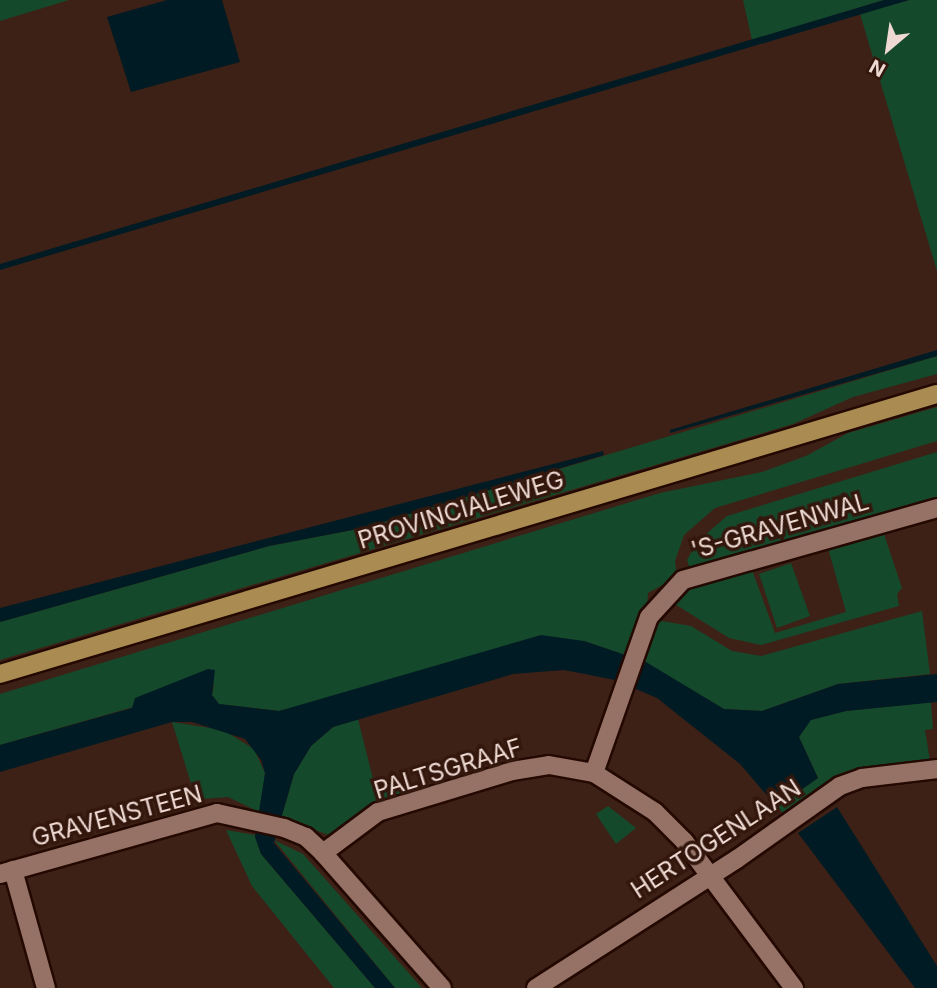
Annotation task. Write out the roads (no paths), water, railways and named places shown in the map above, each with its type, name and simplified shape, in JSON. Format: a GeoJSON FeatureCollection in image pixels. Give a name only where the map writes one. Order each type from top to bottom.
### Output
{"type":"FeatureCollection","features":[{"type":"Feature","properties":{"kind":"main road","name":"PROVINCIALEWEG"},"geometry":{"type":"LineString","coordinates":[[0,674],[937,394]]}},
{"type":"Feature","properties":{"kind":"street","name":"'S-GRAVENWAL"},"geometry":{"type":"LineString","coordinates":[[594,772],[637,649],[658,604],[683,580],[937,508]]}},
{"type":"Feature","properties":{"kind":"street","name":"PALTSGRAAF"},"geometry":{"type":"LineString","coordinates":[[323,853],[378,812],[499,775],[549,765],[594,772],[655,812],[684,841],[794,988]]}},
{"type":"Feature","properties":{"kind":"street","name":"HERTOGENLAAN"},"geometry":{"type":"LineString","coordinates":[[536,988],[709,876],[840,786],[862,778],[937,769]]}},
{"type":"Feature","properties":{"kind":"street","name":"GRAVENSTEEN"},"geometry":{"type":"LineString","coordinates":[[7,872],[217,813],[284,828],[306,837],[323,853],[442,988]]}},
{"type":"Feature","properties":{"kind":"street"},"geometry":{"type":"LineString","coordinates":[[7,872],[46,988]]}},
{"type":"Feature","properties":{"kind":"water"},"geometry":{"type":"Polygon","coordinates":[[[167,0],[222,0],[240,62],[131,92],[107,17],[167,0]]]}},
{"type":"Feature","properties":{"kind":"water"},"geometry":{"type":"Polygon","coordinates":[[[884,0],[909,0],[0,270],[0,264],[884,0]]]}},
{"type":"Feature","properties":{"kind":"water"},"geometry":{"type":"Polygon","coordinates":[[[937,350],[937,356],[670,433],[670,430],[937,350]]]}},
{"type":"Feature","properties":{"kind":"water"},"geometry":{"type":"Polygon","coordinates":[[[603,451],[604,455],[363,528],[269,546],[0,622],[0,608],[603,451]]]}},
{"type":"Feature","properties":{"kind":"water"},"geometry":{"type":"Polygon","coordinates":[[[541,635],[584,641],[646,662],[724,709],[762,711],[838,684],[937,674],[937,702],[846,711],[811,720],[799,737],[818,778],[777,807],[740,764],[657,698],[615,680],[564,670],[513,674],[333,727],[311,746],[294,774],[274,843],[395,988],[375,988],[261,854],[255,837],[265,773],[261,760],[245,739],[192,722],[172,722],[0,772],[0,745],[132,708],[135,698],[208,669],[215,670],[212,695],[219,704],[279,711],[541,635]]]}},
{"type":"Feature","properties":{"kind":"water"},"geometry":{"type":"Polygon","coordinates":[[[837,807],[937,966],[937,988],[915,988],[798,833],[837,807]]]}}]}
